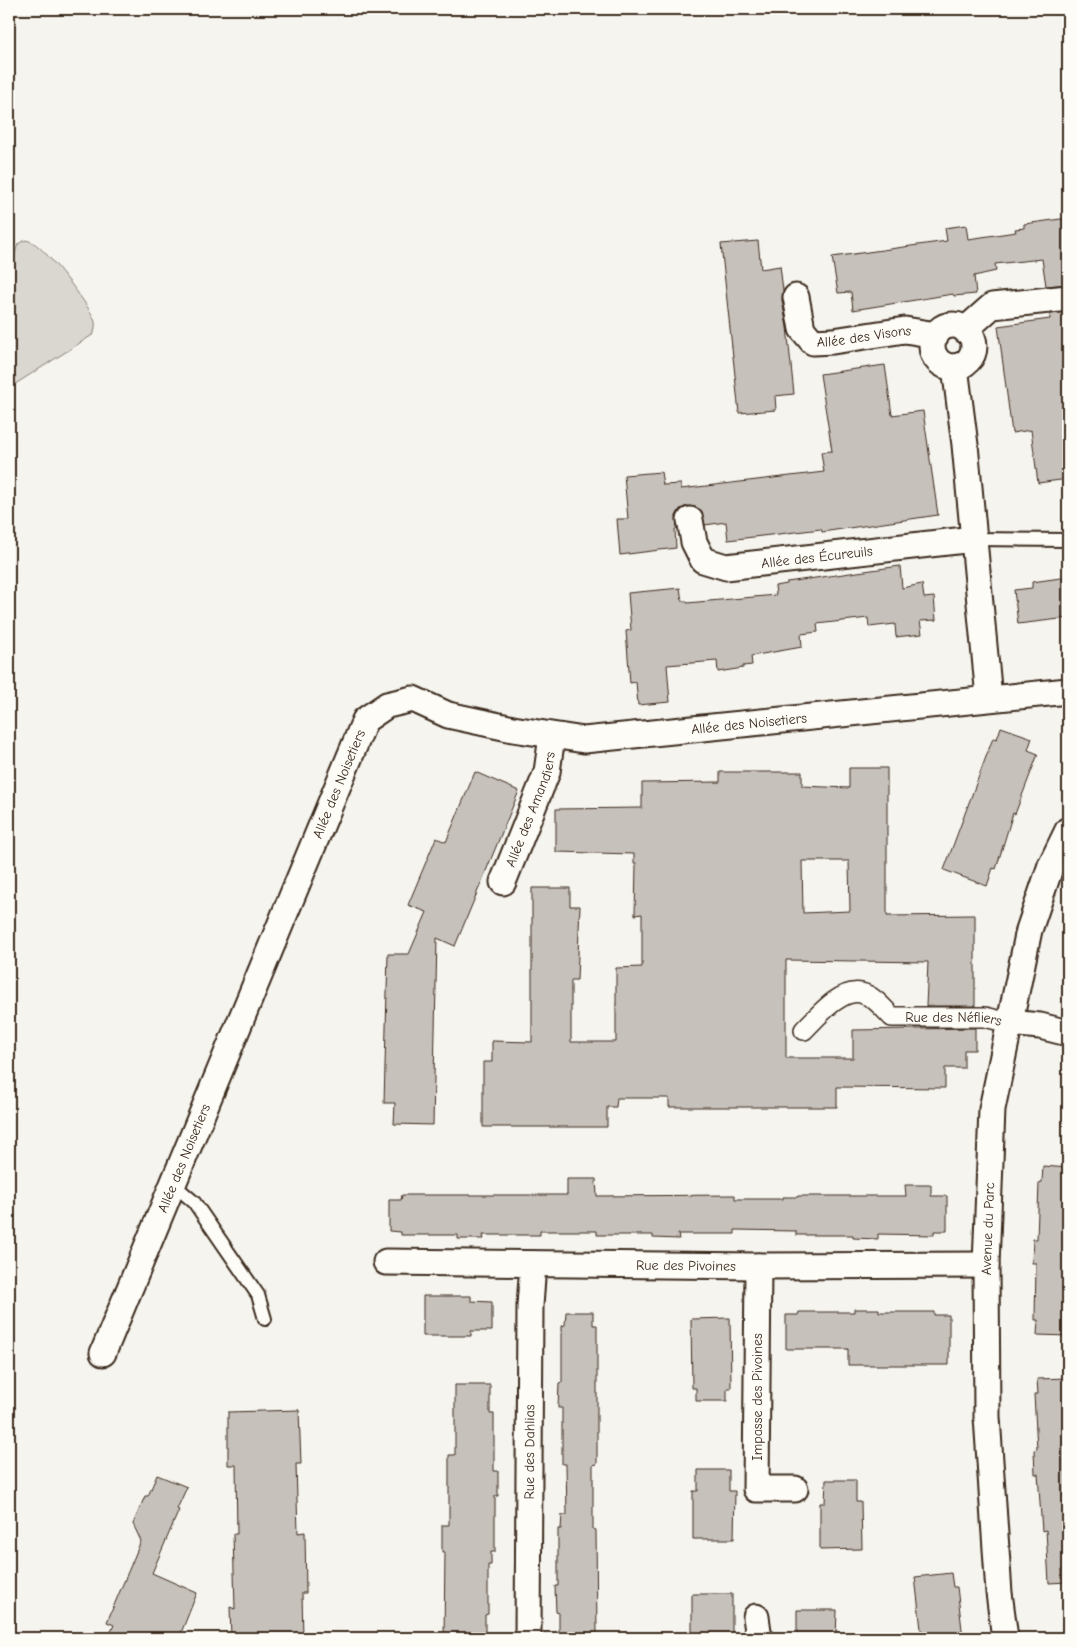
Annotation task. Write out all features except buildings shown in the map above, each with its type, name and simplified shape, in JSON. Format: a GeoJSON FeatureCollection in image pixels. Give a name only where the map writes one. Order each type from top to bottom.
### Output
{"type":"FeatureCollection","features":[{"type":"Feature","properties":{"kind":"street","name":"Allée des Visons"},"geometry":{"type":"LineString","coordinates":[[796,296],[802,329],[813,342],[833,341],[905,330],[936,335]]}},
{"type":"Feature","properties":{"kind":"street"},"geometry":{"type":"LineString","coordinates":[[965,330],[992,306],[1068,298]]}},
{"type":"Feature","properties":{"kind":"street"},"geometry":{"type":"LineString","coordinates":[[947,326],[956,326],[965,330],[971,337],[973,345],[972,355],[966,362],[955,367],[940,364],[934,356],[932,347],[936,335],[947,326]]}},
{"type":"Feature","properties":{"kind":"street"},"geometry":{"type":"LineString","coordinates":[[955,367],[965,445],[989,698]]}},
{"type":"Feature","properties":{"kind":"street","name":"Allée des Écureuils"},"geometry":{"type":"LineString","coordinates":[[690,520],[694,542],[703,560],[726,567],[974,539]]}},
{"type":"Feature","properties":{"kind":"street","name":"Allée des Noisetiers"},"geometry":{"type":"LineString","coordinates":[[103,1353],[365,720],[387,705],[413,699],[448,715],[552,736],[584,740],[1068,691]]}},
{"type":"Feature","properties":{"kind":"street","name":"Allée des Amandiers"},"geometry":{"type":"LineString","coordinates":[[503,882],[547,772],[552,736]]}},
{"type":"Feature","properties":{"kind":"street","name":"Avenue du Parc"},"geometry":{"type":"LineString","coordinates":[[1005,1638],[999,1593],[987,1418],[986,1265],[992,1109],[1029,930],[1051,864],[1068,830]]}},
{"type":"Feature","properties":{"kind":"street","name":"Rue des Néfliers"},"geometry":{"type":"LineString","coordinates":[[804,1030],[828,1006],[844,996],[860,992],[875,1000],[892,1017],[985,1017],[1009,1023]]}},
{"type":"Feature","properties":{"kind":"street"},"geometry":{"type":"LineString","coordinates":[[1009,1023],[1040,1026],[1068,1033]]}},
{"type":"Feature","properties":{"kind":"street","name":"Rue des Pivoines"},"geometry":{"type":"LineString","coordinates":[[386,1262],[758,1266],[986,1265]]}},
{"type":"Feature","properties":{"kind":"street","name":"Rue des Dahlias"},"geometry":{"type":"LineString","coordinates":[[528,1638],[530,1306],[533,1264]]}},
{"type":"Feature","properties":{"kind":"street","name":"Impasse des Pivoines"},"geometry":{"type":"LineString","coordinates":[[758,1266],[756,1489],[795,1489]]}},
{"type":"Feature","properties":{"kind":"lane"},"geometry":{"type":"LineString","coordinates":[[974,539],[1068,540]]}},
{"type":"Feature","properties":{"kind":"lane"},"geometry":{"type":"LineString","coordinates":[[173,1184],[194,1202],[258,1295],[265,1319]]}},
{"type":"Feature","properties":{"kind":"shaded area"},"geometry":{"type":"Polygon","coordinates":[[[25,240],[39,247],[61,271],[87,306],[95,326],[94,334],[9,388],[9,272],[18,244],[25,240]]]}}]}
